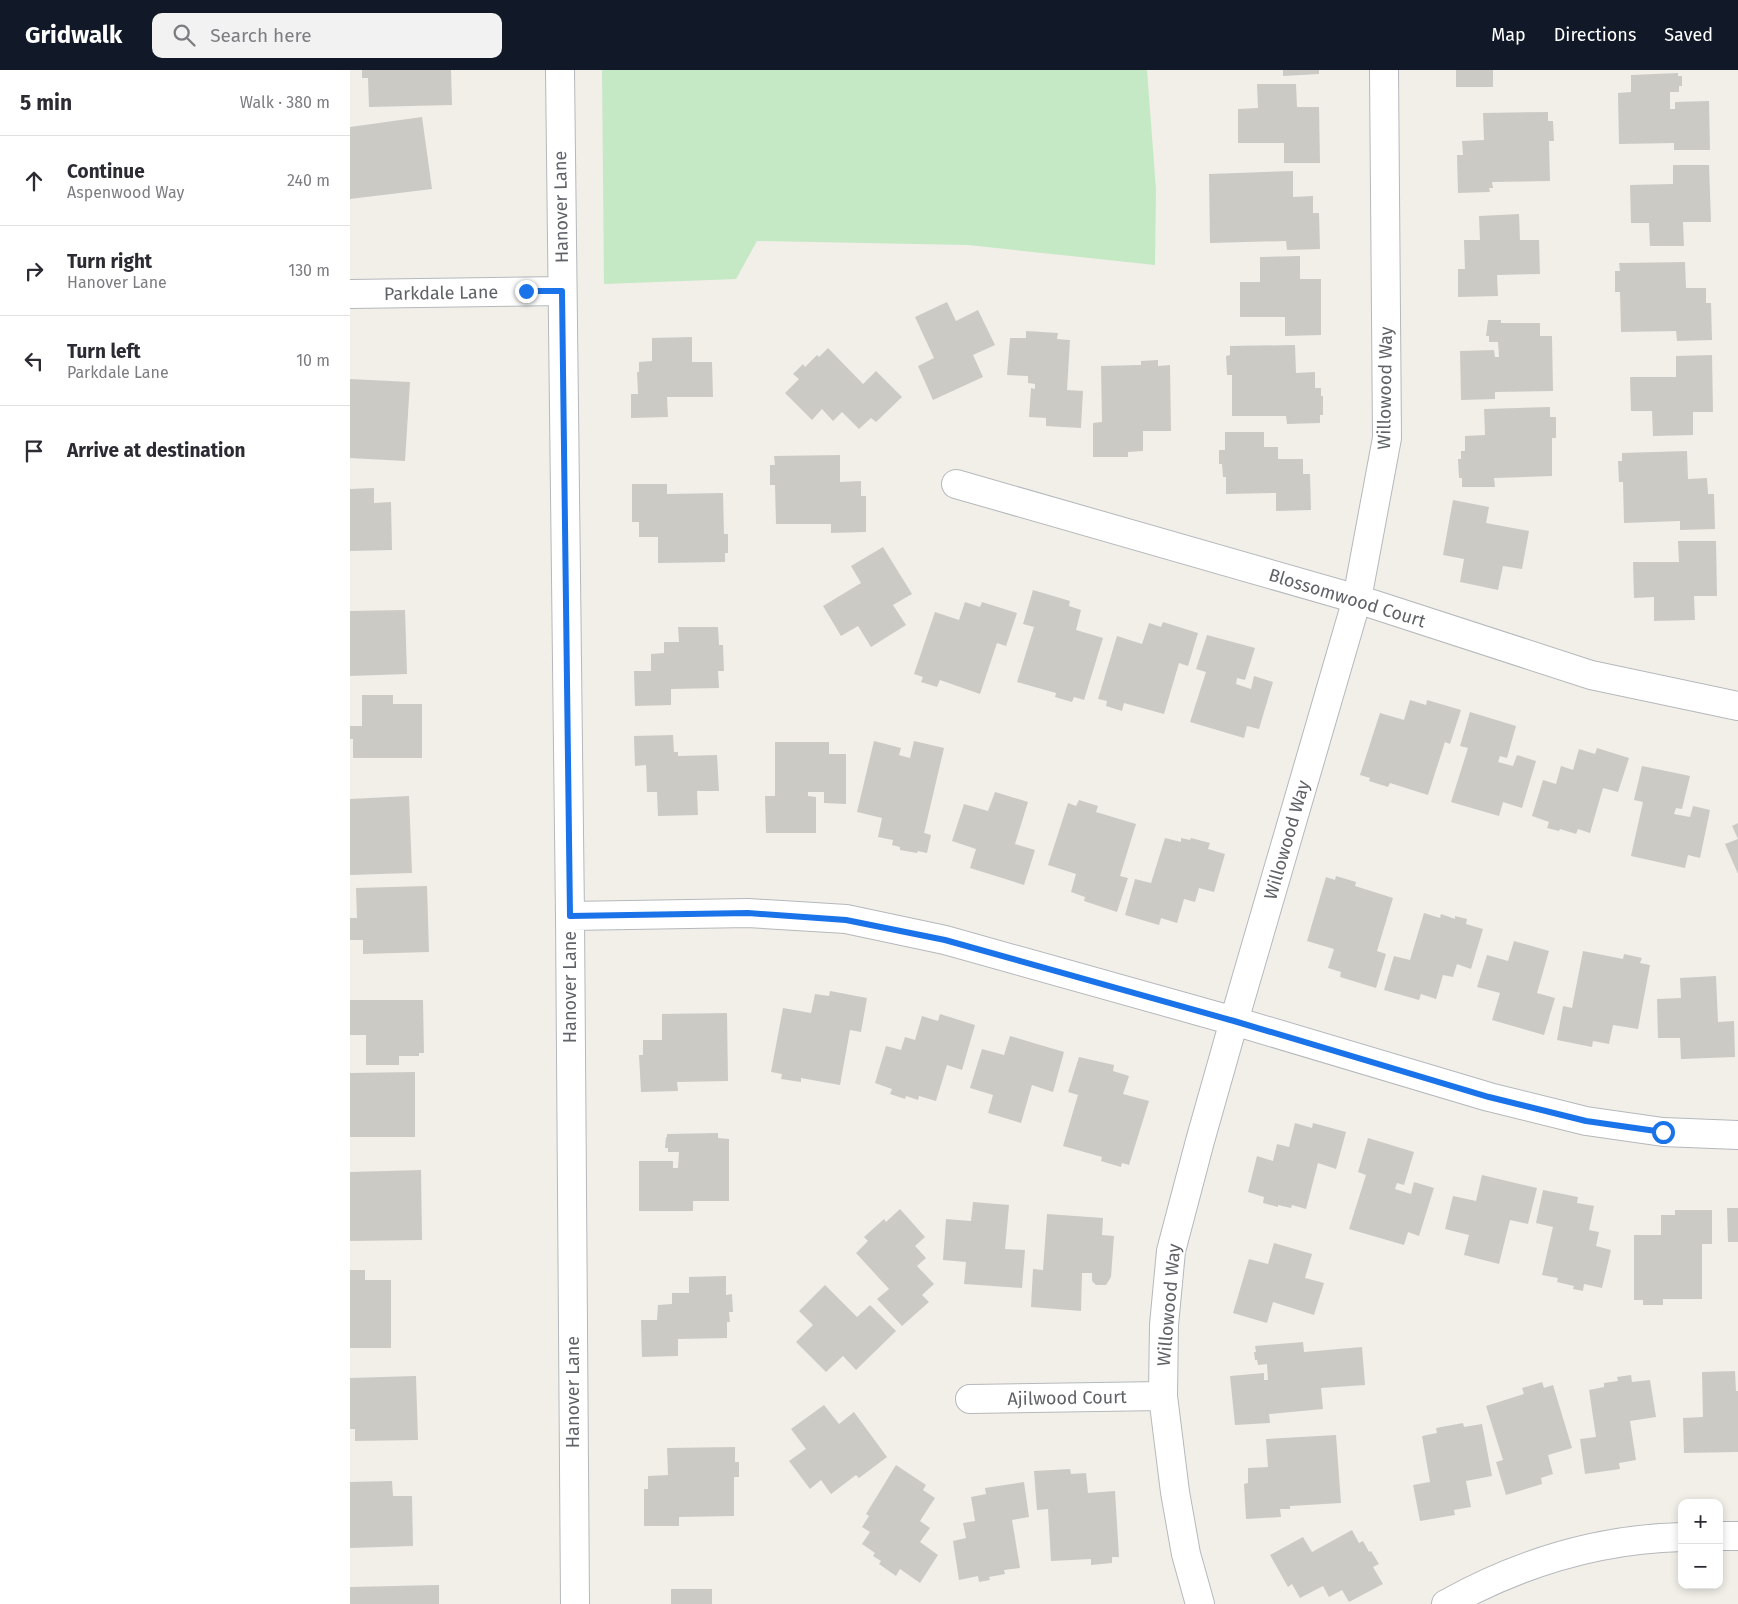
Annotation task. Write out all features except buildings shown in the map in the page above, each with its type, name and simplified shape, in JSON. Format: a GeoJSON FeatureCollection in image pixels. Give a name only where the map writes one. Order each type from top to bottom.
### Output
{"type":"FeatureCollection","features":[{"type":"Feature","properties":{"kind":"street","name":"Hanover Lane"},"geometry":{"type":"LineString","coordinates":[[560,70],[570,916],[575,1604]]}},
{"type":"Feature","properties":{"kind":"street","name":"Willowood Way"},"geometry":{"type":"LineString","coordinates":[[1200,1604],[1186,1554],[1175,1492],[1163,1396],[1164,1325],[1171,1252],[1234,1021],[1357,599],[1387,438],[1384,70]]}},
{"type":"Feature","properties":{"kind":"street","name":"Parkdale Lane"},"geometry":{"type":"LineString","coordinates":[[350,294],[562,291]]}},
{"type":"Feature","properties":{"kind":"street","name":"Blossomwood Court"},"geometry":{"type":"LineString","coordinates":[[956,484],[1357,599],[1591,675],[1738,706]]}},
{"type":"Feature","properties":{"kind":"street"},"geometry":{"type":"LineString","coordinates":[[570,916],[748,913],[846,920],[945,940],[1234,1021],[1489,1097],[1586,1121],[1663,1132],[1738,1135]]}},
{"type":"Feature","properties":{"kind":"street","name":"Ajilwood Court"},"geometry":{"type":"LineString","coordinates":[[970,1399],[1163,1396]]}},
{"type":"Feature","properties":{"kind":"street"},"geometry":{"type":"LineString","coordinates":[[1723,1536],[1738,1536]]}},
{"type":"Feature","properties":{"kind":"street"},"geometry":{"type":"LineString","coordinates":[[1446,1604],[1478,1586],[1545,1560],[1600,1546],[1678,1537]]}},
{"type":"Feature","properties":{"kind":"green space"},"geometry":{"type":"Polygon","coordinates":[[[602,70],[1147,70],[1156,190],[1155,265],[968,245],[757,241],[736,279],[604,284],[602,70]]]}},
{"type":"Feature","properties":{"kind":"route"},"geometry":{"type":"LineString","coordinates":[[526,291],[562,291],[570,916],[748,913],[846,920],[945,940],[1234,1021],[1489,1097],[1586,1121],[1663,1132]]}}]}
